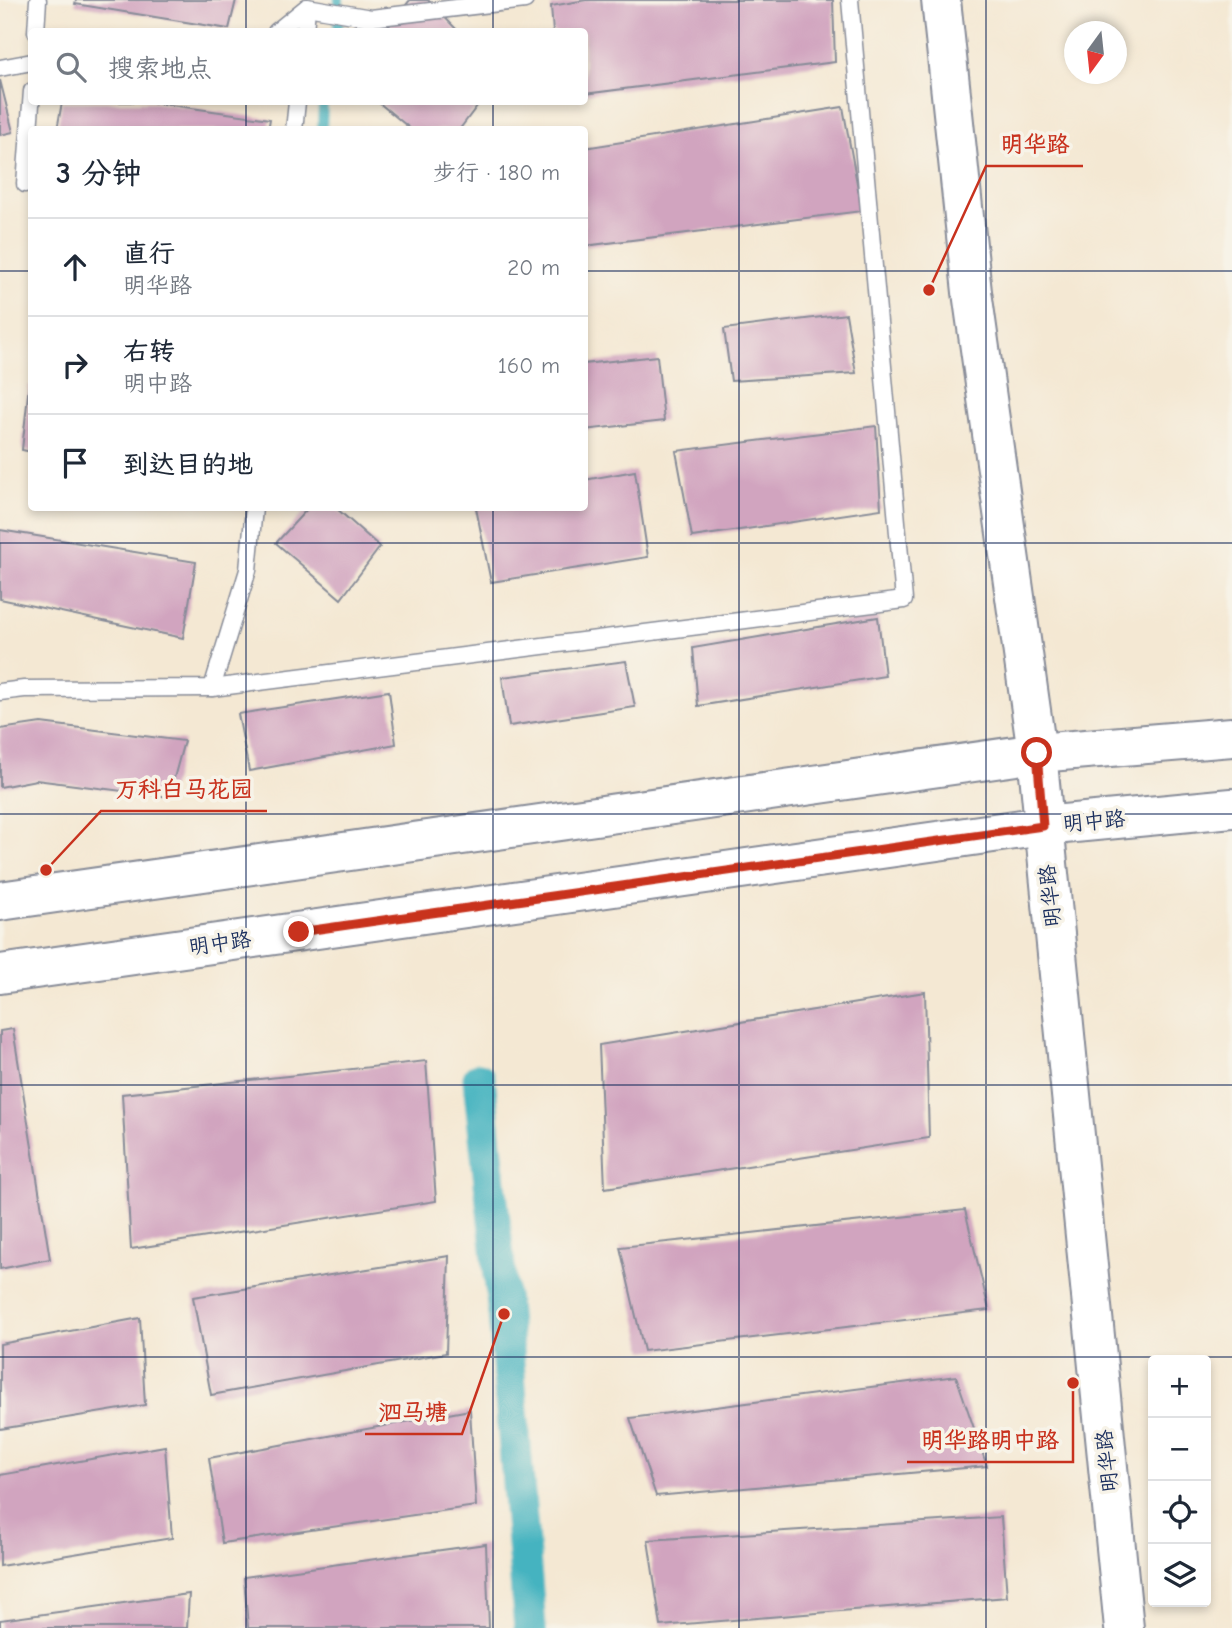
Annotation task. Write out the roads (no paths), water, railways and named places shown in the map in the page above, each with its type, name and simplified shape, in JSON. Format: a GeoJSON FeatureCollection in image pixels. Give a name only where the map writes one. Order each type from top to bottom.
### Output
{"type":"FeatureCollection","features":[{"type":"Feature","properties":{"kind":"main road","name":"明华路"},"geometry":{"type":"LineString","coordinates":[[941,0],[972,292],[1037,753],[1124,1628]]}},
{"type":"Feature","properties":{"kind":"main road"},"geometry":{"type":"LineString","coordinates":[[0,901],[1037,753],[1232,737]]}},
{"type":"Feature","properties":{"kind":"main road","name":"明中路"},"geometry":{"type":"LineString","coordinates":[[0,974],[1043,826],[1232,808]]}},
{"type":"Feature","properties":{"kind":"lane"},"geometry":{"type":"LineString","coordinates":[[36,28],[38,0]]}},
{"type":"Feature","properties":{"kind":"lane"},"geometry":{"type":"LineString","coordinates":[[281,28],[307,7],[371,18],[524,0]]}},
{"type":"Feature","properties":{"kind":"lane"},"geometry":{"type":"LineString","coordinates":[[0,692],[24,689],[212,688],[904,600],[850,0]]}},
{"type":"Feature","properties":{"kind":"lane"},"geometry":{"type":"LineString","coordinates":[[305,28],[307,7]]}},
{"type":"Feature","properties":{"kind":"lane"},"geometry":{"type":"LineString","coordinates":[[0,68],[28,63]]}},
{"type":"Feature","properties":{"kind":"lane"},"geometry":{"type":"LineString","coordinates":[[30,126],[31,105]]}},
{"type":"Feature","properties":{"kind":"lane"},"geometry":{"type":"LineString","coordinates":[[294,126],[297,105]]}},
{"type":"Feature","properties":{"kind":"lane"},"geometry":{"type":"LineString","coordinates":[[26,184],[28,153]]}},
{"type":"Feature","properties":{"kind":"lane"},"geometry":{"type":"LineString","coordinates":[[212,688],[248,570],[254,511]]}},
{"type":"Feature","properties":{"kind":"waterway"},"geometry":{"type":"LineString","coordinates":[[338,28],[339,0]]}},
{"type":"Feature","properties":{"kind":"waterway"},"geometry":{"type":"LineString","coordinates":[[322,126],[323,105]]}},
{"type":"Feature","properties":{"kind":"waterway"},"geometry":{"type":"LineString","coordinates":[[479,1079],[504,1314],[530,1628]]}},
{"type":"Feature","properties":{"kind":"place","name":"明华路"},"geometry":{"type":"Point","coordinates":[929,290]}},
{"type":"Feature","properties":{"kind":"place","name":"万科白马花园"},"geometry":{"type":"Point","coordinates":[46,870]}},
{"type":"Feature","properties":{"kind":"place","name":"泗马塘"},"geometry":{"type":"Point","coordinates":[504,1314]}},
{"type":"Feature","properties":{"kind":"place","name":"明华路明中路"},"geometry":{"type":"Point","coordinates":[1073,1383]}}]}
